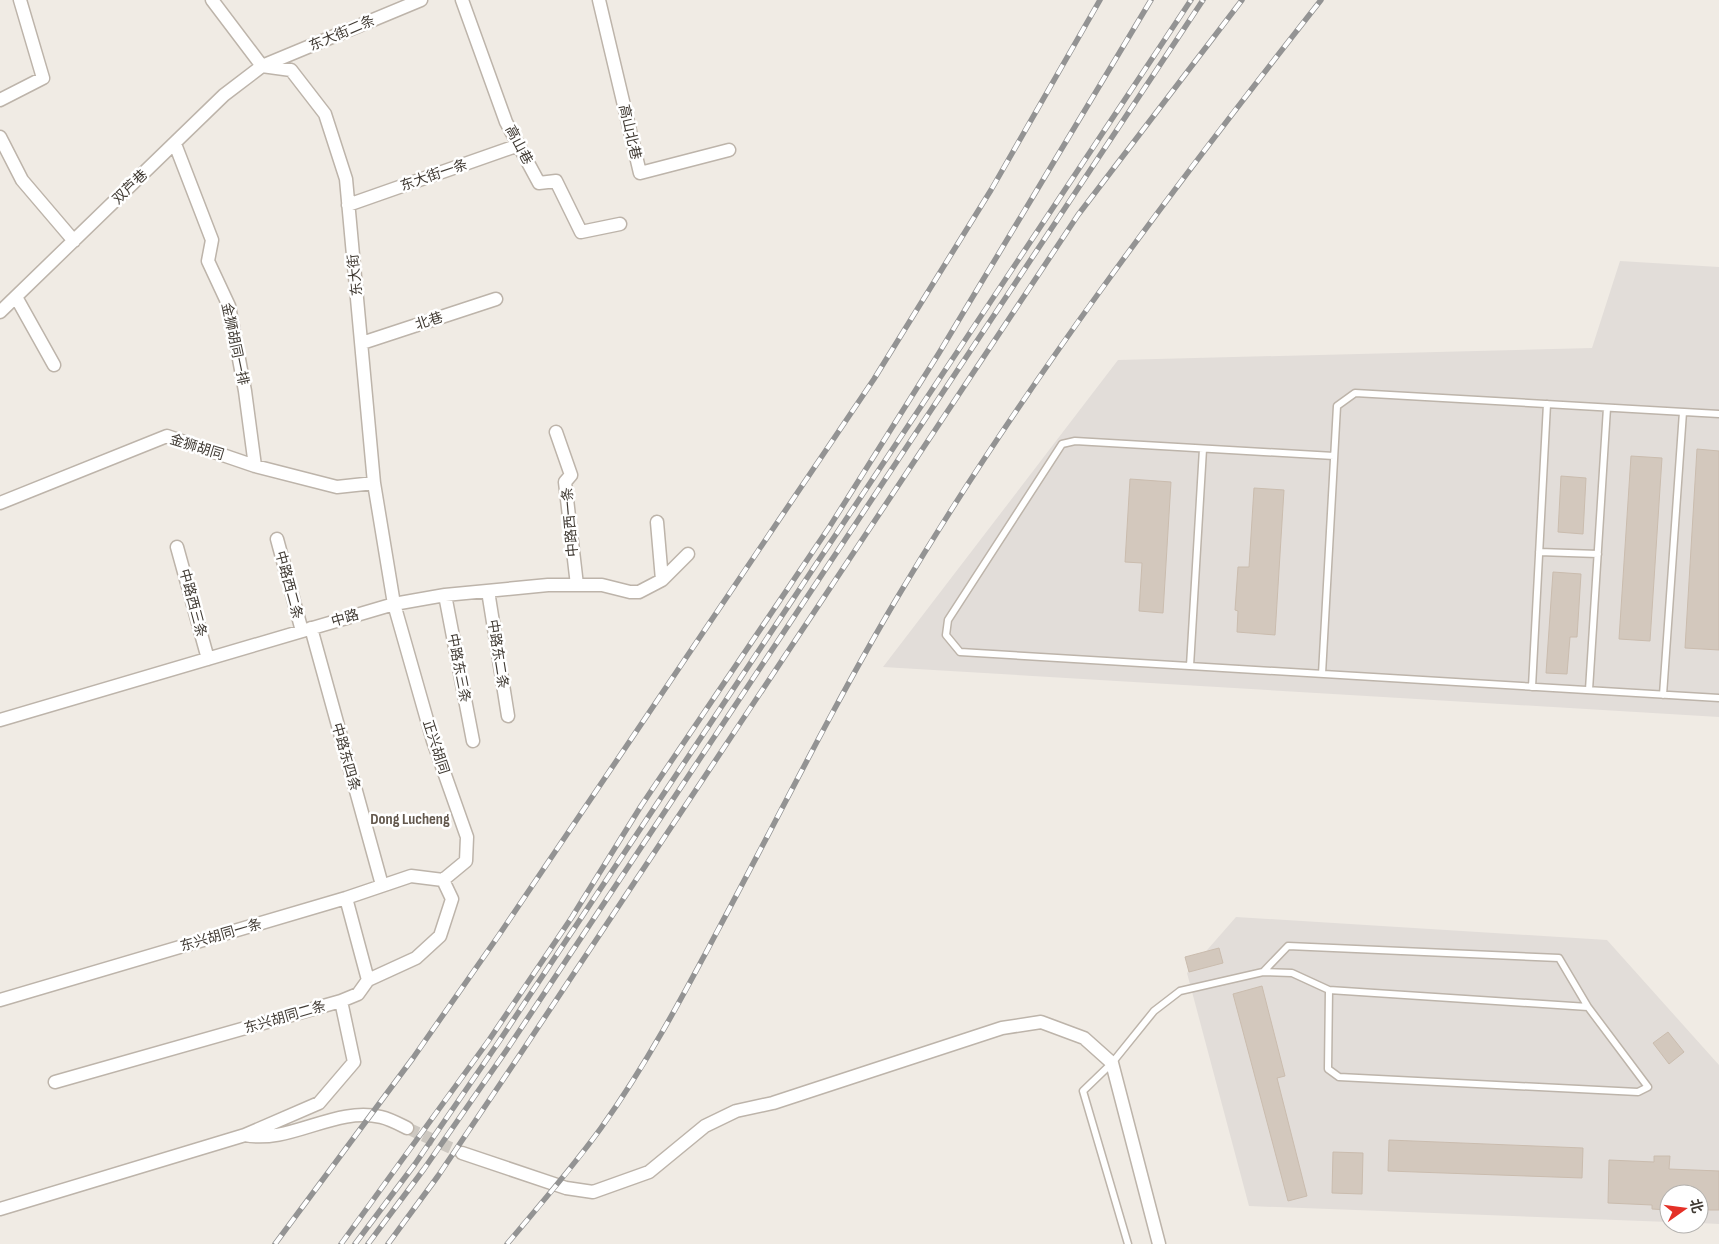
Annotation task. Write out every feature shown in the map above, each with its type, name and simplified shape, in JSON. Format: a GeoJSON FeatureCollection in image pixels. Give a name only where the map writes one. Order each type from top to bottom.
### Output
{"type":"FeatureCollection","features":[{"type":"Feature","properties":{"kind":"street"},"geometry":{"type":"LineString","coordinates":[[0,100],[43,78],[20,0]]}},
{"type":"Feature","properties":{"kind":"street"},"geometry":{"type":"LineString","coordinates":[[212,0],[262,66]]}},
{"type":"Feature","properties":{"kind":"street","name":"东大街二条"},"geometry":{"type":"LineString","coordinates":[[262,66],[421,0]]}},
{"type":"Feature","properties":{"kind":"street","name":"高山巷"},"geometry":{"type":"LineString","coordinates":[[462,0],[506,122],[539,183],[556,182],[581,232],[620,224]]}},
{"type":"Feature","properties":{"kind":"street","name":"高山北巷"},"geometry":{"type":"LineString","coordinates":[[599,0],[640,173],[730,150]]}},
{"type":"Feature","properties":{"kind":"street","name":"双芦巷"},"geometry":{"type":"LineString","coordinates":[[0,312],[224,95],[262,66]]}},
{"type":"Feature","properties":{"kind":"street","name":"东大街"},"geometry":{"type":"LineString","coordinates":[[262,66],[292,70],[325,114],[346,180],[374,482],[394,604]]}},
{"type":"Feature","properties":{"kind":"street"},"geometry":{"type":"LineString","coordinates":[[0,137],[22,180],[74,241]]}},
{"type":"Feature","properties":{"kind":"street","name":"金狮胡同一排"},"geometry":{"type":"LineString","coordinates":[[174,144],[212,240],[208,261],[229,306],[245,391],[255,466]]}},
{"type":"Feature","properties":{"kind":"street","name":"东大街一条"},"geometry":{"type":"LineString","coordinates":[[348,205],[519,146]]}},
{"type":"Feature","properties":{"kind":"street"},"geometry":{"type":"LineString","coordinates":[[16,297],[54,365]]}},
{"type":"Feature","properties":{"kind":"street","name":"北巷"},"geometry":{"type":"LineString","coordinates":[[362,343],[496,299]]}},
{"type":"Feature","properties":{"kind":"street","name":"中路西一条"},"geometry":{"type":"LineString","coordinates":[[556,432],[571,475],[565,482],[576,585]]}},
{"type":"Feature","properties":{"kind":"street","name":"金狮胡同"},"geometry":{"type":"LineString","coordinates":[[0,503],[167,436],[255,466],[337,486],[374,482]]}},
{"type":"Feature","properties":{"kind":"street"},"geometry":{"type":"LineString","coordinates":[[657,522],[662,580]]}},
{"type":"Feature","properties":{"kind":"street","name":"中路西二条"},"geometry":{"type":"LineString","coordinates":[[276,539],[306,630]]}},
{"type":"Feature","properties":{"kind":"street","name":"中路西三条"},"geometry":{"type":"LineString","coordinates":[[177,547],[208,659]]}},
{"type":"Feature","properties":{"kind":"street","name":"中路"},"geometry":{"type":"LineString","coordinates":[[0,720],[394,604],[445,596],[548,585],[602,585],[630,592],[639,592],[662,580],[688,554]]}},
{"type":"Feature","properties":{"kind":"street","name":"中路东二条"},"geometry":{"type":"LineString","coordinates":[[488,591],[508,716]]}},
{"type":"Feature","properties":{"kind":"street","name":"中路东三条"},"geometry":{"type":"LineString","coordinates":[[445,596],[473,741]]}},
{"type":"Feature","properties":{"kind":"street","name":"正兴胡同"},"geometry":{"type":"LineString","coordinates":[[394,604],[433,741],[467,837],[466,861],[443,880]]}},
{"type":"Feature","properties":{"kind":"street","name":"中路东四条"},"geometry":{"type":"LineString","coordinates":[[306,630],[382,885]]}},
{"type":"Feature","properties":{"kind":"street","name":"东兴胡同一条"},"geometry":{"type":"LineString","coordinates":[[0,1000],[346,898],[411,876],[443,880]]}},
{"type":"Feature","properties":{"kind":"street","name":"东兴胡同二条"},"geometry":{"type":"LineString","coordinates":[[54,1082],[341,1001],[358,994],[368,980],[416,958],[440,936],[452,899],[443,880]]}},
{"type":"Feature","properties":{"kind":"street"},"geometry":{"type":"LineString","coordinates":[[346,898],[368,980]]}},
{"type":"Feature","properties":{"kind":"street"},"geometry":{"type":"LineString","coordinates":[[0,1209],[244,1135],[319,1103],[354,1062],[341,1001]]}},
{"type":"Feature","properties":{"kind":"street"},"geometry":{"type":"LineString","coordinates":[[462,1153],[566,1188],[593,1192],[649,1172],[705,1126],[736,1111],[773,1104],[1002,1028],[1040,1022],[1084,1038],[1112,1063],[1159,1244]]}},
{"type":"Feature","properties":{"kind":"street"},"geometry":{"type":"LineString","coordinates":[[244,1135],[258,1138],[276,1135],[345,1117],[381,1117],[406,1128]]}},
{"type":"Feature","properties":{"kind":"lane"},"geometry":{"type":"LineString","coordinates":[[1322,674],[1337,406],[1355,394],[1719,414]]}},
{"type":"Feature","properties":{"kind":"lane"},"geometry":{"type":"LineString","coordinates":[[1532,687],[1547,404]]}},
{"type":"Feature","properties":{"kind":"lane"},"geometry":{"type":"LineString","coordinates":[[1588,690],[1607,408]]}},
{"type":"Feature","properties":{"kind":"lane"},"geometry":{"type":"LineString","coordinates":[[1663,695],[1683,412]]}},
{"type":"Feature","properties":{"kind":"lane"},"geometry":{"type":"LineString","coordinates":[[1334,456],[1075,441],[1062,444],[948,620],[946,635],[960,652],[1719,698]]}},
{"type":"Feature","properties":{"kind":"lane"},"geometry":{"type":"LineString","coordinates":[[1190,666],[1203,449]]}},
{"type":"Feature","properties":{"kind":"lane"},"geometry":{"type":"LineString","coordinates":[[1539,552],[1598,554]]}},
{"type":"Feature","properties":{"kind":"lane"},"geometry":{"type":"LineString","coordinates":[[1264,972],[1288,946],[1559,958],[1588,1007],[1648,1087],[1638,1092],[1338,1077],[1328,1069],[1329,990]]}},
{"type":"Feature","properties":{"kind":"lane"},"geometry":{"type":"LineString","coordinates":[[1128,1244],[1084,1091],[1112,1063],[1154,1011],[1180,991],[1264,972],[1292,973],[1329,990],[1588,1007]]}},
{"type":"Feature","properties":{"kind":"shaded area"},"geometry":{"type":"Polygon","coordinates":[[[1620,261],[1719,267],[1719,717],[883,667],[1118,360],[1592,348],[1620,261]]]}},
{"type":"Feature","properties":{"kind":"shaded area"},"geometry":{"type":"Polygon","coordinates":[[[1236,917],[1607,940],[1719,1065],[1719,1224],[1709,1224],[1709,1184],[1659,1184],[1659,1222],[1249,1206],[1187,973],[1236,917]]]}},
{"type":"Feature","properties":{"kind":"building"},"geometry":{"type":"Polygon","coordinates":[[[1697,449],[1719,451],[1719,650],[1685,648],[1697,449]]]}},
{"type":"Feature","properties":{"kind":"building"},"geometry":{"type":"Polygon","coordinates":[[[1631,456],[1662,458],[1650,641],[1619,639],[1631,456]]]}},
{"type":"Feature","properties":{"kind":"building"},"geometry":{"type":"Polygon","coordinates":[[[1561,476],[1586,478],[1583,534],[1558,532],[1561,476]]]}},
{"type":"Feature","properties":{"kind":"building"},"geometry":{"type":"Polygon","coordinates":[[[1130,479],[1171,482],[1163,613],[1139,611],[1142,563],[1125,562],[1130,479]]]}},
{"type":"Feature","properties":{"kind":"building"},"geometry":{"type":"Polygon","coordinates":[[[1254,488],[1284,490],[1275,635],[1237,632],[1238,611],[1235,610],[1238,567],[1249,567],[1254,488]]]}},
{"type":"Feature","properties":{"kind":"building"},"geometry":{"type":"Polygon","coordinates":[[[1553,572],[1581,574],[1577,637],[1570,637],[1567,674],[1546,673],[1553,572]]]}},
{"type":"Feature","properties":{"kind":"building"},"geometry":{"type":"Polygon","coordinates":[[[1219,948],[1223,963],[1189,972],[1185,957],[1219,948]]]}},
{"type":"Feature","properties":{"kind":"building"},"geometry":{"type":"Polygon","coordinates":[[[1262,986],[1285,1076],[1277,1078],[1307,1196],[1288,1201],[1233,994],[1262,986]]]}},
{"type":"Feature","properties":{"kind":"building"},"geometry":{"type":"Polygon","coordinates":[[[1668,1032],[1684,1052],[1669,1064],[1653,1043],[1668,1032]]]}},
{"type":"Feature","properties":{"kind":"building"},"geometry":{"type":"Polygon","coordinates":[[[1389,1140],[1583,1148],[1582,1178],[1388,1171],[1389,1140]]]}},
{"type":"Feature","properties":{"kind":"building"},"geometry":{"type":"Polygon","coordinates":[[[1333,1152],[1363,1153],[1362,1194],[1332,1193],[1333,1152]]]}},
{"type":"Feature","properties":{"kind":"building"},"geometry":{"type":"Polygon","coordinates":[[[1654,1156],[1670,1156],[1669,1169],[1719,1171],[1719,1210],[1709,1210],[1709,1184],[1659,1184],[1659,1209],[1652,1209],[1652,1205],[1608,1203],[1609,1160],[1654,1162],[1654,1156]]]}},
{"type":"Feature","properties":{"kind":"tunnel"},"geometry":{"type":"LineString","coordinates":[[407,1128],[462,1153]]}},
{"type":"Feature","properties":{"kind":"railway"},"geometry":{"type":"LineString","coordinates":[[275,1244],[413,1058],[499,935],[874,379],[991,190],[1100,0]]}},
{"type":"Feature","properties":{"kind":"railway"},"geometry":{"type":"LineString","coordinates":[[341,1244],[489,1040],[572,917],[641,806],[830,526],[939,353],[1151,0]]}},
{"type":"Feature","properties":{"kind":"railway"},"geometry":{"type":"LineString","coordinates":[[355,1244],[415,1164],[498,1043],[1191,0]]}},
{"type":"Feature","properties":{"kind":"railway"},"geometry":{"type":"LineString","coordinates":[[368,1244],[424,1169],[508,1048],[1203,0]]}},
{"type":"Feature","properties":{"kind":"railway"},"geometry":{"type":"LineString","coordinates":[[388,1244],[438,1176],[519,1056],[1078,215],[1242,0]]}},
{"type":"Feature","properties":{"kind":"railway"},"geometry":{"type":"LineString","coordinates":[[507,1244],[590,1143],[618,1104],[649,1055],[692,979],[873,639],[945,520],[995,443],[1046,367],[1153,218],[1321,0]]}},
{"type":"Feature","properties":{"kind":"district","name":"Dong Lucheng"},"geometry":{"type":"Point","coordinates":[410,819]}}]}
